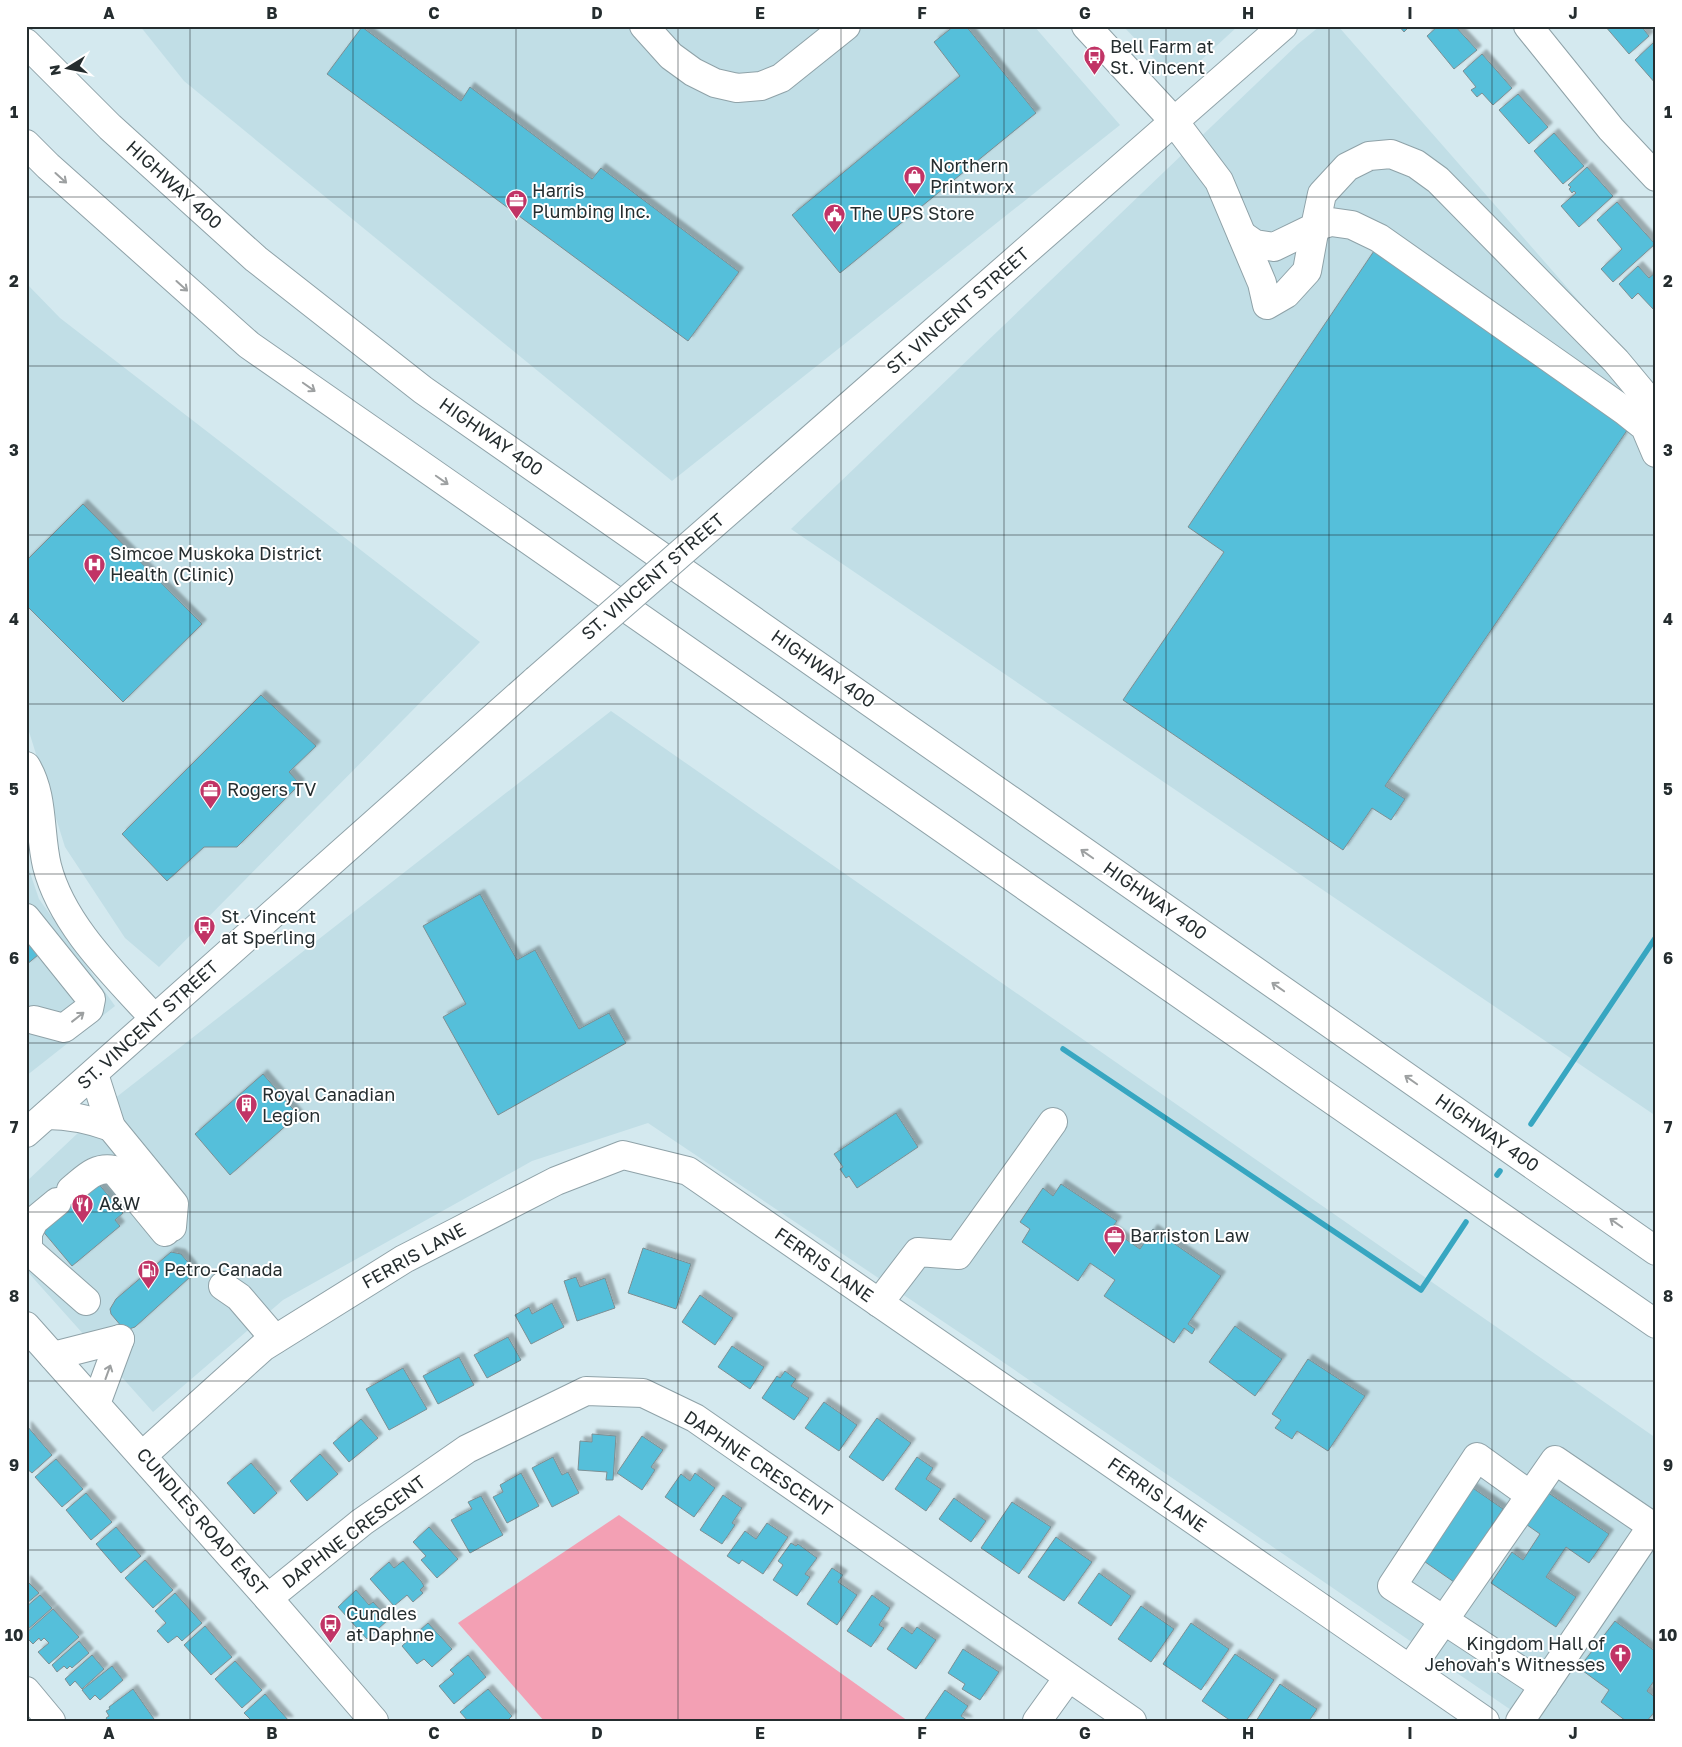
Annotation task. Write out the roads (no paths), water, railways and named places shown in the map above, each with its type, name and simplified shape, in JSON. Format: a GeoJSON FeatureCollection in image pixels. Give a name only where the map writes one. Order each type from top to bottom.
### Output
{"type":"FeatureCollection","features":[{"type":"Feature","properties":{"kind":"main road"},"geometry":{"type":"LineString","coordinates":[[644,26],[671,56],[693,72],[715,83],[737,88],[761,86],[781,78],[846,26]]}},
{"type":"Feature","properties":{"kind":"main road"},"geometry":{"type":"LineString","coordinates":[[1086,26],[1174,120],[1219,181],[1262,283],[1267,305],[1286,294],[1307,272],[1322,194],[1347,167],[1369,156],[1391,154],[1416,164],[1438,180],[1616,361],[1656,410]]}},
{"type":"Feature","properties":{"kind":"main road","name":"ST. VINCENT STREET"},"geometry":{"type":"LineString","coordinates":[[26,1133],[536,680],[1283,26]]}},
{"type":"Feature","properties":{"kind":"main road"},"geometry":{"type":"LineString","coordinates":[[1528,26],[1611,129],[1656,177]]}},
{"type":"Feature","properties":{"kind":"main road","name":"HIGHWAY 400"},"geometry":{"type":"LineString","coordinates":[[26,42],[110,127],[256,259],[423,390],[1656,1251]]}},
{"type":"Feature","properties":{"kind":"main road"},"geometry":{"type":"LineString","coordinates":[[26,144],[48,166],[249,345],[1656,1324]]}},
{"type":"Feature","properties":{"kind":"main road"},"geometry":{"type":"LineString","coordinates":[[1242,234],[1255,244],[1274,247],[1294,236],[1331,222],[1352,225],[1379,238],[1625,411],[1645,427],[1656,453]]}},
{"type":"Feature","properties":{"kind":"main road"},"geometry":{"type":"LineString","coordinates":[[26,766],[31,773],[38,801],[48,867],[60,900],[101,960],[154,1018]]}},
{"type":"Feature","properties":{"kind":"main road"},"geometry":{"type":"LineString","coordinates":[[26,918],[91,999],[89,1008],[64,1028],[34,1020]]}},
{"type":"Feature","properties":{"kind":"main road"},"geometry":{"type":"LineString","coordinates":[[94,1074],[111,1128],[174,1204],[164,1233]]}},
{"type":"Feature","properties":{"kind":"main road"},"geometry":{"type":"LineString","coordinates":[[47,1115],[68,1115],[91,1120],[111,1128]]}},
{"type":"Feature","properties":{"kind":"main road"},"geometry":{"type":"LineString","coordinates":[[879,1303],[918,1252],[958,1255],[1053,1122]]}},
{"type":"Feature","properties":{"kind":"main road","name":"FERRIS LANE"},"geometry":{"type":"LineString","coordinates":[[143,1455],[263,1347],[275,1339],[404,1259],[556,1181],[623,1155],[688,1172],[1485,1721]]}},
{"type":"Feature","properties":{"kind":"main road"},"geometry":{"type":"LineString","coordinates":[[86,1301],[28,1250],[28,1233],[34,1221],[95,1171],[107,1168],[114,1170],[164,1233]]}},
{"type":"Feature","properties":{"kind":"main road"},"geometry":{"type":"LineString","coordinates":[[112,1190],[164,1233]]}},
{"type":"Feature","properties":{"kind":"main road"},"geometry":{"type":"LineString","coordinates":[[223,1286],[239,1297],[275,1339]]}},
{"type":"Feature","properties":{"kind":"main road","name":"CUNDLES ROAD EAST"},"geometry":{"type":"LineString","coordinates":[[26,1326],[143,1455],[374,1721]]}},
{"type":"Feature","properties":{"kind":"main road"},"geometry":{"type":"LineString","coordinates":[[53,1356],[120,1339],[96,1404]]}},
{"type":"Feature","properties":{"kind":"main road","name":"DAPHNE CRESCENT"},"geometry":{"type":"LineString","coordinates":[[268,1598],[362,1522],[467,1448],[586,1391],[643,1393],[695,1418],[1132,1721]]}},
{"type":"Feature","properties":{"kind":"main road"},"geometry":{"type":"LineString","coordinates":[[1530,1495],[1477,1457],[1392,1586],[1544,1686]]}},
{"type":"Feature","properties":{"kind":"main road"},"geometry":{"type":"LineString","coordinates":[[1410,1669],[1555,1460],[1652,1526],[1520,1721]]}},
{"type":"Feature","properties":{"kind":"main road"},"geometry":{"type":"LineString","coordinates":[[1037,1721],[1068,1678]]}},
{"type":"Feature","properties":{"kind":"main road"},"geometry":{"type":"LineString","coordinates":[[26,1691],[51,1721]]}},
{"type":"Feature","properties":{"kind":"waterway"},"geometry":{"type":"LineString","coordinates":[[1531,1124],[1656,937]]}},
{"type":"Feature","properties":{"kind":"waterway"},"geometry":{"type":"LineString","coordinates":[[1063,1049],[1421,1290],[1466,1222]]}},
{"type":"Feature","properties":{"kind":"waterway"},"geometry":{"type":"LineString","coordinates":[[1497,1175],[1500,1171]]}},
{"type":"Feature","properties":{"kind":"place","name":"Bell Farm at St. Vincent"},"geometry":{"type":"Point","coordinates":[1094,76]}},
{"type":"Feature","properties":{"kind":"place","name":"Northern Printworx"},"geometry":{"type":"Point","coordinates":[914,195]}},
{"type":"Feature","properties":{"kind":"place","name":"Harris Plumbing Inc."},"geometry":{"type":"Point","coordinates":[516,220]}},
{"type":"Feature","properties":{"kind":"place","name":"The UPS Store"},"geometry":{"type":"Point","coordinates":[834,233]}},
{"type":"Feature","properties":{"kind":"place","name":"Simcoe Muskoka District Health (Clinic)"},"geometry":{"type":"Point","coordinates":[94,583]}},
{"type":"Feature","properties":{"kind":"place","name":"Rogers TV"},"geometry":{"type":"Point","coordinates":[211,809]}},
{"type":"Feature","properties":{"kind":"place","name":"St. Vincent at Sperling"},"geometry":{"type":"Point","coordinates":[205,946]}},
{"type":"Feature","properties":{"kind":"place","name":"Royal Canadian Legion"},"geometry":{"type":"Point","coordinates":[246,1124]}},
{"type":"Feature","properties":{"kind":"place","name":"A&W"},"geometry":{"type":"Point","coordinates":[83,1223]}},
{"type":"Feature","properties":{"kind":"place","name":"Barriston Law"},"geometry":{"type":"Point","coordinates":[1114,1255]}},
{"type":"Feature","properties":{"kind":"place","name":"Petro-Canada"},"geometry":{"type":"Point","coordinates":[148,1289]}},
{"type":"Feature","properties":{"kind":"place","name":"Cundles at Daphne"},"geometry":{"type":"Point","coordinates":[330,1643]}},
{"type":"Feature","properties":{"kind":"place","name":"Kingdom Hall of Jehovah's Witnesses"},"geometry":{"type":"Point","coordinates":[1621,1673]}}]}
